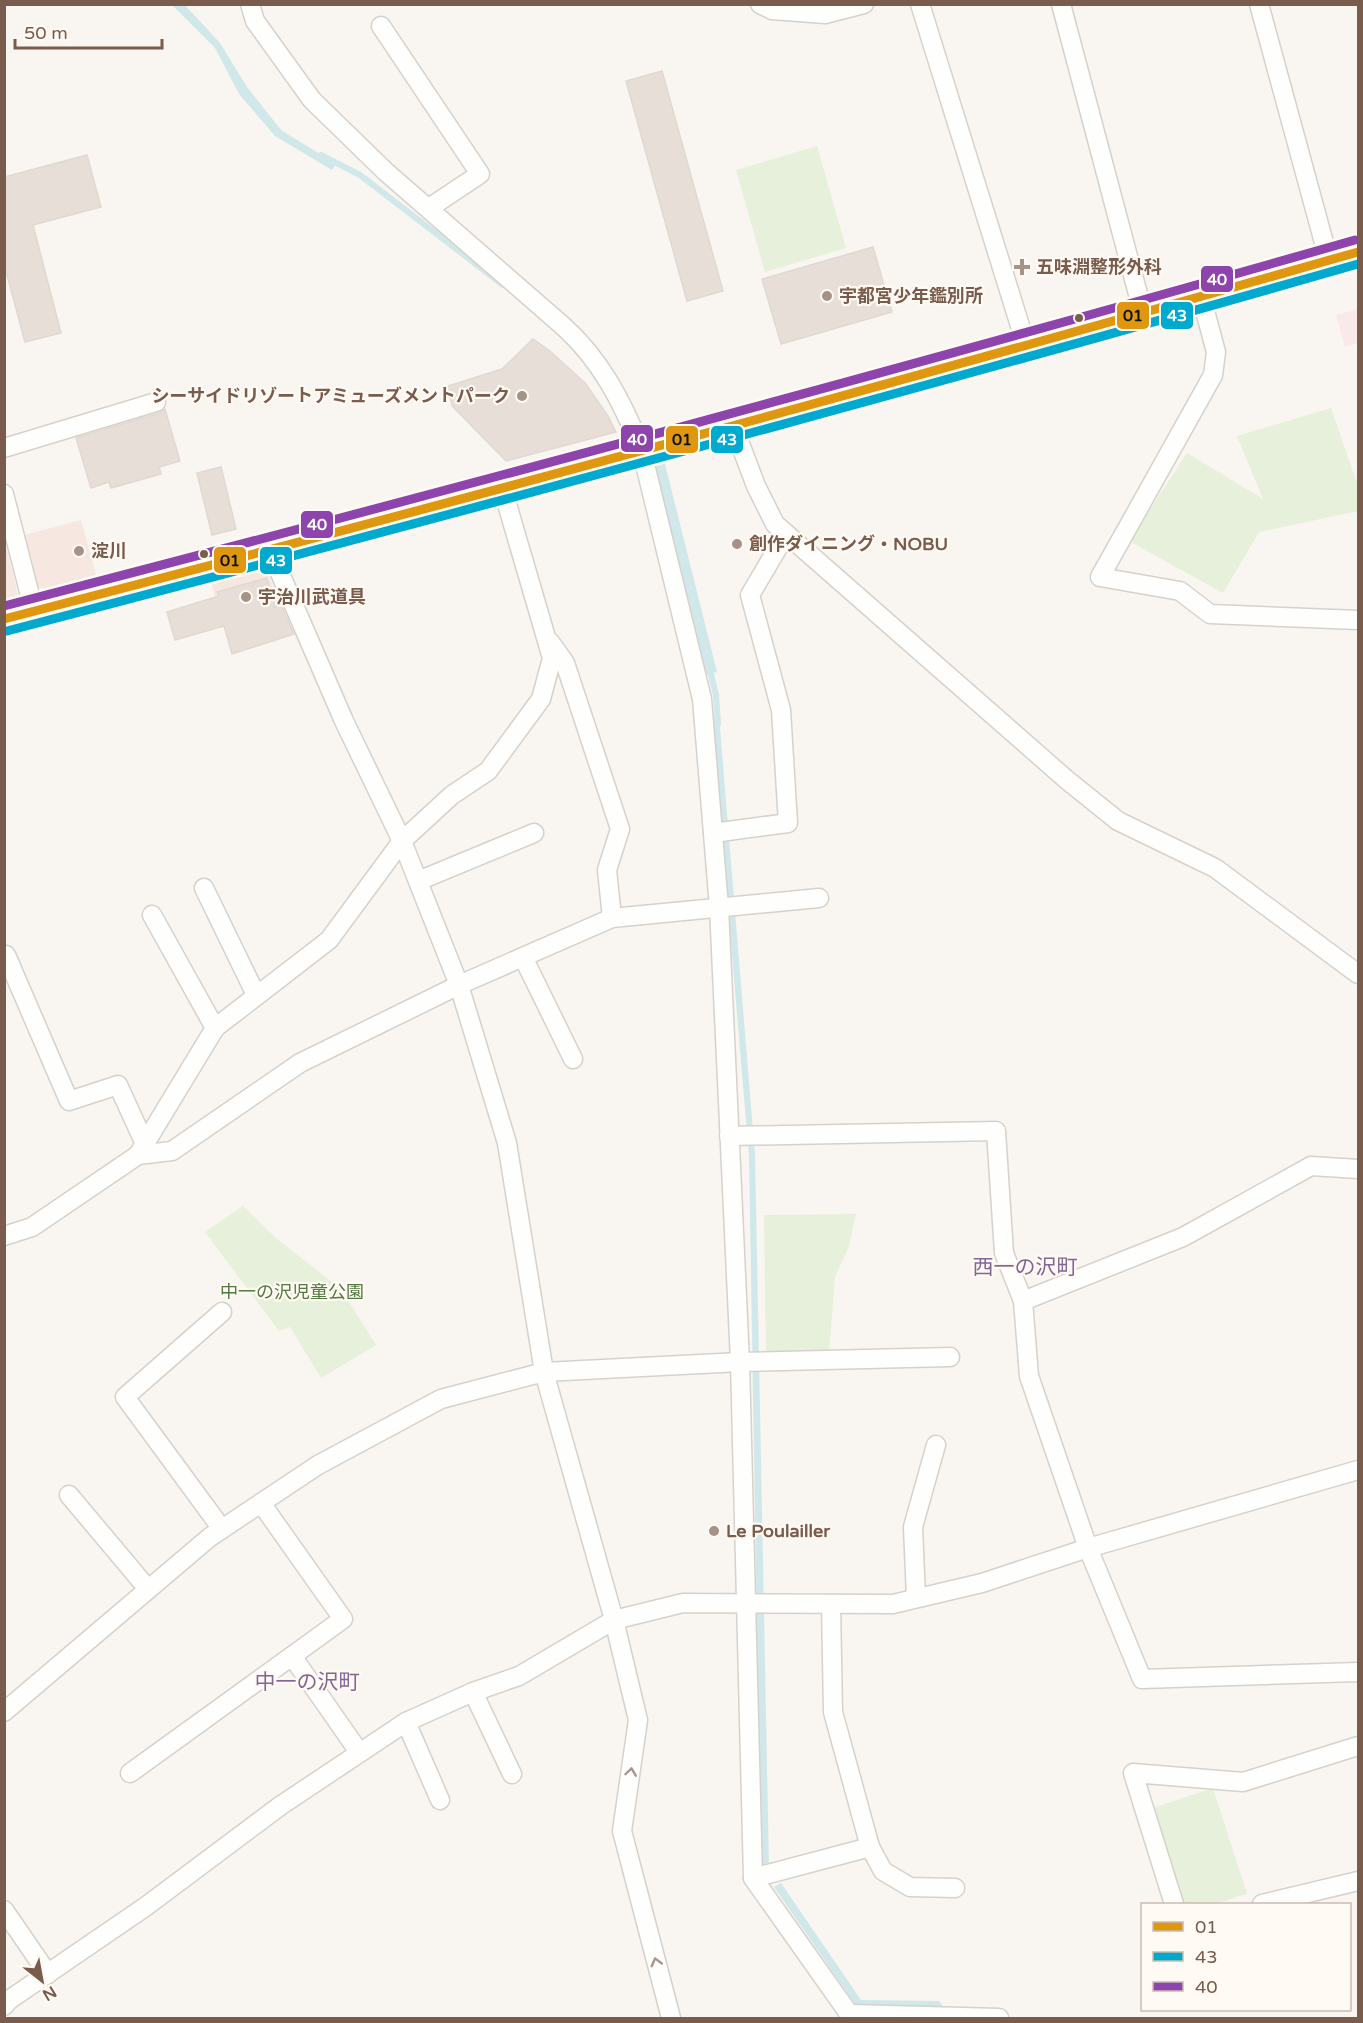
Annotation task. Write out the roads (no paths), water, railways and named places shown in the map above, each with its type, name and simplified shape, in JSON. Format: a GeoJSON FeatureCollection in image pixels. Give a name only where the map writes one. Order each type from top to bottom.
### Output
{"type":"FeatureCollection","features":[{"type":"Feature","properties":{"kind":"street"},"geometry":{"type":"LineString","coordinates":[[250,4],[255,21],[312,100],[386,172],[585,347],[614,389],[641,448],[702,699],[719,907],[740,1362],[753,1878],[851,2016],[999,2019]]}},
{"type":"Feature","properties":{"kind":"street"},"geometry":{"type":"LineString","coordinates":[[760,4],[772,10],[825,14],[864,4]]}},
{"type":"Feature","properties":{"kind":"street"},"geometry":{"type":"LineString","coordinates":[[920,4],[1026,345]]}},
{"type":"Feature","properties":{"kind":"street"},"geometry":{"type":"LineString","coordinates":[[1061,4],[1143,313]]}},
{"type":"Feature","properties":{"kind":"street"},"geometry":{"type":"LineString","coordinates":[[1259,4],[1329,261]]}},
{"type":"Feature","properties":{"kind":"street"},"geometry":{"type":"LineString","coordinates":[[381,26],[480,174],[429,208]]}},
{"type":"Feature","properties":{"kind":"street"},"geometry":{"type":"LineString","coordinates":[[4,619],[733,425],[1359,252]]}},
{"type":"Feature","properties":{"kind":"street"},"geometry":{"type":"LineString","coordinates":[[1201,296],[1216,352],[1213,375],[1100,577],[1180,591],[1210,614],[1359,620]]}},
{"type":"Feature","properties":{"kind":"street"},"geometry":{"type":"LineString","coordinates":[[4,448],[156,402]]}},
{"type":"Feature","properties":{"kind":"street"},"geometry":{"type":"LineString","coordinates":[[733,425],[756,486],[776,524],[786,534],[1067,780],[1118,821],[1215,868],[1359,974]]}},
{"type":"Feature","properties":{"kind":"street"},"geometry":{"type":"LineString","coordinates":[[4,1236],[32,1227],[142,1150],[215,1028],[329,940],[402,841],[452,795],[488,771],[541,699],[552,658],[502,487]]}},
{"type":"Feature","properties":{"kind":"street"},"geometry":{"type":"LineString","coordinates":[[4,494],[34,611]]}},
{"type":"Feature","properties":{"kind":"street"},"geometry":{"type":"LineString","coordinates":[[713,833],[788,823],[781,710],[750,595],[786,534]]}},
{"type":"Feature","properties":{"kind":"street"},"geometry":{"type":"LineString","coordinates":[[270,550],[344,720],[402,841],[418,881],[459,985],[507,1143],[544,1372],[614,1620],[638,1720],[622,1831],[671,2019]]}},
{"type":"Feature","properties":{"kind":"street"},"geometry":{"type":"LineString","coordinates":[[546,636],[565,663],[620,829],[607,870],[612,918]]}},
{"type":"Feature","properties":{"kind":"street"},"geometry":{"type":"LineString","coordinates":[[418,881],[534,833]]}},
{"type":"Feature","properties":{"kind":"street"},"geometry":{"type":"LineString","coordinates":[[204,888],[256,995]]}},
{"type":"Feature","properties":{"kind":"street"},"geometry":{"type":"LineString","coordinates":[[142,1150],[172,1151],[300,1064],[459,985],[612,918],[819,898]]}},
{"type":"Feature","properties":{"kind":"street"},"geometry":{"type":"LineString","coordinates":[[152,915],[215,1028]]}},
{"type":"Feature","properties":{"kind":"street"},"geometry":{"type":"LineString","coordinates":[[6,955],[69,1101],[118,1085],[142,1150]]}},
{"type":"Feature","properties":{"kind":"street"},"geometry":{"type":"LineString","coordinates":[[522,957],[573,1059]]}},
{"type":"Feature","properties":{"kind":"street"},"geometry":{"type":"LineString","coordinates":[[729,1137],[996,1131],[1004,1252],[1023,1301],[1029,1376],[1088,1548],[1142,1679],[1359,1672]]}},
{"type":"Feature","properties":{"kind":"street"},"geometry":{"type":"LineString","coordinates":[[1023,1301],[1183,1238],[1311,1166],[1359,1169]]}},
{"type":"Feature","properties":{"kind":"street"},"geometry":{"type":"LineString","coordinates":[[222,1312],[125,1396],[222,1529]]}},
{"type":"Feature","properties":{"kind":"street"},"geometry":{"type":"LineString","coordinates":[[4,1712],[222,1529],[318,1466],[441,1399],[544,1372],[740,1362],[950,1358]]}},
{"type":"Feature","properties":{"kind":"street"},"geometry":{"type":"LineString","coordinates":[[916,1598],[913,1527],[936,1445]]}},
{"type":"Feature","properties":{"kind":"street"},"geometry":{"type":"LineString","coordinates":[[4,2006],[9,2000],[145,1907],[280,1806],[406,1722],[473,1692],[519,1676],[614,1620],[683,1603],[893,1604],[982,1583],[1088,1548],[1359,1470]]}},
{"type":"Feature","properties":{"kind":"street"},"geometry":{"type":"LineString","coordinates":[[69,1495],[148,1589]]}},
{"type":"Feature","properties":{"kind":"street"},"geometry":{"type":"LineString","coordinates":[[130,1773],[343,1618],[261,1503]]}},
{"type":"Feature","properties":{"kind":"street"},"geometry":{"type":"LineString","coordinates":[[831,1604],[833,1712],[870,1847],[883,1871],[910,1887],[955,1888]]}},
{"type":"Feature","properties":{"kind":"street"},"geometry":{"type":"LineString","coordinates":[[292,1656],[359,1752]]}},
{"type":"Feature","properties":{"kind":"street"},"geometry":{"type":"LineString","coordinates":[[473,1692],[512,1774]]}},
{"type":"Feature","properties":{"kind":"street"},"geometry":{"type":"LineString","coordinates":[[406,1722],[440,1800]]}},
{"type":"Feature","properties":{"kind":"street"},"geometry":{"type":"LineString","coordinates":[[1173,1903],[1133,1773],[1243,1782],[1359,1746]]}},
{"type":"Feature","properties":{"kind":"street"},"geometry":{"type":"LineString","coordinates":[[753,1878],[870,1847]]}},
{"type":"Feature","properties":{"kind":"street"},"geometry":{"type":"LineString","coordinates":[[1270,1903],[1359,1881]]}},
{"type":"Feature","properties":{"kind":"street"},"geometry":{"type":"LineString","coordinates":[[4,1910],[48,1974]]}},
{"type":"Feature","properties":{"kind":"water"},"geometry":{"type":"Polygon","coordinates":[[[172,5],[185,5],[220,43],[247,87],[281,130],[336,164],[332,170],[275,136],[239,94],[215,48],[172,5]]]}},
{"type":"Feature","properties":{"kind":"water"},"geometry":{"type":"Polygon","coordinates":[[[664,460],[717,672],[705,675],[654,466],[664,460]]]}},
{"type":"Feature","properties":{"kind":"water"},"geometry":{"type":"Polygon","coordinates":[[[719,716],[755,1155],[769,1868],[761,1869],[749,1156],[712,718],[719,716]]]}},
{"type":"Feature","properties":{"kind":"water"},"geometry":{"type":"Polygon","coordinates":[[[781,1883],[861,2000],[939,2001],[946,2011],[857,2007],[774,1887],[781,1883]]]}},
{"type":"Feature","properties":{"kind":"waterway"},"geometry":{"type":"LineString","coordinates":[[321,155],[360,175],[503,285]]}},
{"type":"Feature","properties":{"kind":"waterway"},"geometry":{"type":"LineString","coordinates":[[709,666],[716,695],[718,724]]}},
{"type":"Feature","properties":{"kind":"place","name":"五味淵整形外科"},"geometry":{"type":"Point","coordinates":[1022,267]}},
{"type":"Feature","properties":{"kind":"place","name":"宇都宮少年鑑別所"},"geometry":{"type":"Point","coordinates":[827,296]}},
{"type":"Feature","properties":{"kind":"place","name":"シーサイドリゾートアミューズメントパーク"},"geometry":{"type":"Point","coordinates":[522,396]}},
{"type":"Feature","properties":{"kind":"place","name":"創作ダイニング・NOBU"},"geometry":{"type":"Point","coordinates":[737,544]}},
{"type":"Feature","properties":{"kind":"place","name":"淀川"},"geometry":{"type":"Point","coordinates":[79,551]}},
{"type":"Feature","properties":{"kind":"place","name":"宇治川武道具"},"geometry":{"type":"Point","coordinates":[246,597]}},
{"type":"Feature","properties":{"kind":"place","name":"Le Poulailler"},"geometry":{"type":"Point","coordinates":[714,1531]}},
{"type":"Feature","properties":{"kind":"district","name":"西一の沢町"},"geometry":{"type":"Point","coordinates":[1025,1267]}},
{"type":"Feature","properties":{"kind":"district","name":"中一の沢町"},"geometry":{"type":"Point","coordinates":[307,1682]}},
{"type":"Feature","properties":{"kind":"park label","name":"中一の沢児童公園"},"geometry":{"type":"Point","coordinates":[292,1292]}}]}
